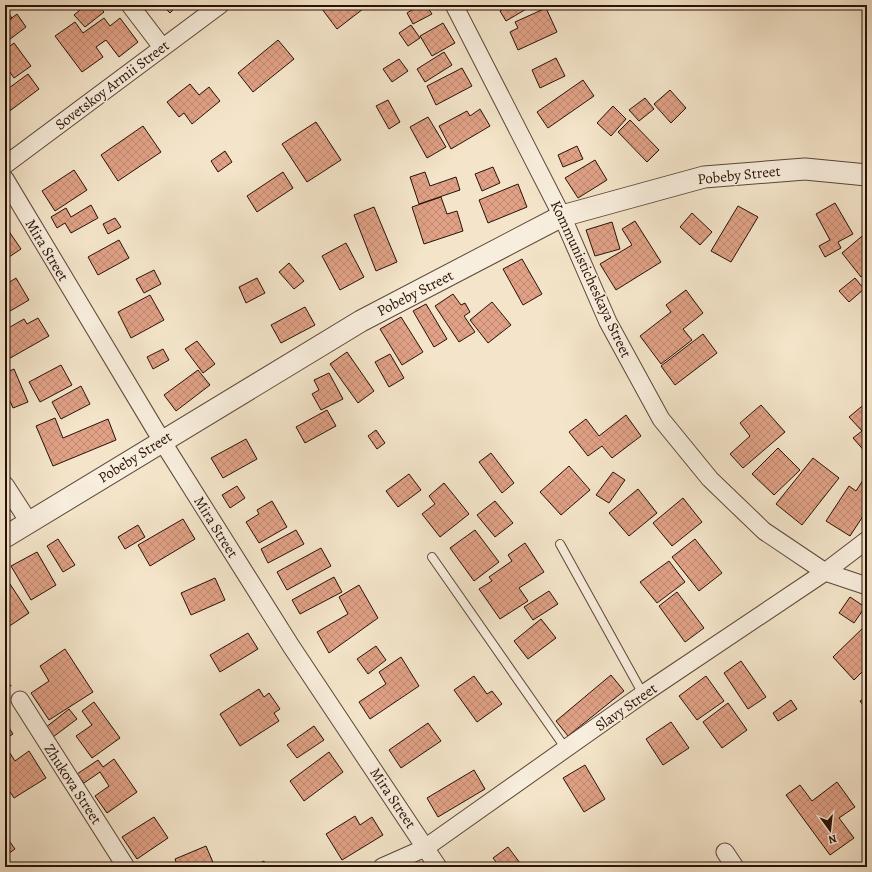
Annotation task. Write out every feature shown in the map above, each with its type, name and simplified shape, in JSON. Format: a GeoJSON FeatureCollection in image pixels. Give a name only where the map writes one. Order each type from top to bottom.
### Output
{"type":"FeatureCollection","features":[{"type":"Feature","properties":{"kind":"street"},"geometry":{"type":"LineString","coordinates":[[130,5],[162,46]]}},
{"type":"Feature","properties":{"kind":"street","name":"Sovetskoy Armii Street"},"geometry":{"type":"LineString","coordinates":[[5,165],[162,46],[220,5]]}},
{"type":"Feature","properties":{"kind":"street","name":"Kommunisticheskaya Street"},"geometry":{"type":"LineString","coordinates":[[454,5],[562,216],[608,322],[662,419],[710,479],[764,531],[825,572],[867,586]]}},
{"type":"Feature","properties":{"kind":"street","name":"Pobeby Street"},"geometry":{"type":"LineString","coordinates":[[5,537],[361,320],[562,216],[704,177],[805,168],[867,175]]}},
{"type":"Feature","properties":{"kind":"street","name":"Mira Street"},"geometry":{"type":"LineString","coordinates":[[5,179],[162,440],[292,646],[438,867]]}},
{"type":"Feature","properties":{"kind":"street"},"geometry":{"type":"LineString","coordinates":[[5,485],[29,522]]}},
{"type":"Feature","properties":{"kind":"street","name":"Slavy Street"},"geometry":{"type":"LineString","coordinates":[[382,867],[425,848],[643,694],[825,572],[867,540]]}},
{"type":"Feature","properties":{"kind":"street","name":"Zhukova Street"},"geometry":{"type":"LineString","coordinates":[[20,700],[126,867]]}},
{"type":"Feature","properties":{"kind":"street"},"geometry":{"type":"LineString","coordinates":[[725,852],[735,867]]}},
{"type":"Feature","properties":{"kind":"lane"},"geometry":{"type":"LineString","coordinates":[[560,544],[643,694]]}},
{"type":"Feature","properties":{"kind":"lane"},"geometry":{"type":"LineString","coordinates":[[432,557],[566,749]]}},
{"type":"Feature","properties":{"kind":"building"},"geometry":{"type":"Polygon","coordinates":[[[86,5],[98,5],[104,12],[85,27],[74,15],[86,5]]]}},
{"type":"Feature","properties":{"kind":"building"},"geometry":{"type":"Polygon","coordinates":[[[162,5],[178,5],[170,13],[162,5]]]}},
{"type":"Feature","properties":{"kind":"building"},"geometry":{"type":"Polygon","coordinates":[[[319,5],[360,5],[363,9],[337,29],[319,5]]]}},
{"type":"Feature","properties":{"kind":"building"},"geometry":{"type":"Polygon","coordinates":[[[420,5],[426,5],[432,14],[413,24],[407,13],[420,5]]]}},
{"type":"Feature","properties":{"kind":"building"},"geometry":{"type":"Polygon","coordinates":[[[510,5],[533,5],[506,21],[500,11],[510,5]]]}},
{"type":"Feature","properties":{"kind":"building"},"geometry":{"type":"Polygon","coordinates":[[[546,8],[557,32],[518,50],[510,32],[518,28],[515,22],[546,8]]]}},
{"type":"Feature","properties":{"kind":"building"},"geometry":{"type":"Polygon","coordinates":[[[5,9],[12,18],[5,23],[5,9]]]}},
{"type":"Feature","properties":{"kind":"building"},"geometry":{"type":"Polygon","coordinates":[[[17,14],[26,27],[5,43],[5,23],[17,14]]]}},
{"type":"Feature","properties":{"kind":"building"},"geometry":{"type":"Polygon","coordinates":[[[104,18],[110,26],[120,18],[138,42],[119,57],[106,40],[96,47],[103,57],[82,72],[55,36],[75,22],[83,33],[104,18]]]}},
{"type":"Feature","properties":{"kind":"building"},"geometry":{"type":"Polygon","coordinates":[[[443,23],[455,43],[432,56],[420,36],[443,23]]]}},
{"type":"Feature","properties":{"kind":"building"},"geometry":{"type":"Polygon","coordinates":[[[411,25],[420,38],[408,46],[399,33],[411,25]]]}},
{"type":"Feature","properties":{"kind":"building"},"geometry":{"type":"Polygon","coordinates":[[[278,40],[294,59],[253,92],[238,73],[278,40]]]}},
{"type":"Feature","properties":{"kind":"building"},"geometry":{"type":"Polygon","coordinates":[[[14,43],[31,66],[14,78],[5,65],[5,50],[14,43]]]}},
{"type":"Feature","properties":{"kind":"building"},"geometry":{"type":"Polygon","coordinates":[[[444,52],[452,65],[425,82],[417,69],[444,52]]]}},
{"type":"Feature","properties":{"kind":"building"},"geometry":{"type":"Polygon","coordinates":[[[556,58],[565,76],[540,88],[532,70],[556,58]]]}},
{"type":"Feature","properties":{"kind":"building"},"geometry":{"type":"Polygon","coordinates":[[[399,59],[408,71],[392,82],[383,69],[399,59]]]}},
{"type":"Feature","properties":{"kind":"building"},"geometry":{"type":"Polygon","coordinates":[[[462,68],[472,86],[436,105],[427,86],[462,68]]]}},
{"type":"Feature","properties":{"kind":"building"},"geometry":{"type":"Polygon","coordinates":[[[28,74],[39,89],[7,113],[5,110],[5,91],[28,74]]]}},
{"type":"Feature","properties":{"kind":"building"},"geometry":{"type":"Polygon","coordinates":[[[583,80],[594,96],[548,128],[537,112],[583,80]]]}},
{"type":"Feature","properties":{"kind":"building"},"geometry":{"type":"Polygon","coordinates":[[[190,84],[199,95],[209,87],[220,101],[192,124],[184,113],[179,117],[167,102],[190,84]]]}},
{"type":"Feature","properties":{"kind":"building"},"geometry":{"type":"Polygon","coordinates":[[[670,90],[686,108],[671,123],[654,104],[670,90]]]}},
{"type":"Feature","properties":{"kind":"building"},"geometry":{"type":"Polygon","coordinates":[[[645,98],[654,109],[639,121],[629,110],[645,98]]]}},
{"type":"Feature","properties":{"kind":"building"},"geometry":{"type":"Polygon","coordinates":[[[388,100],[400,122],[389,129],[376,106],[388,100]]]}},
{"type":"Feature","properties":{"kind":"building"},"geometry":{"type":"Polygon","coordinates":[[[613,106],[626,119],[611,136],[597,123],[613,106]]]}},
{"type":"Feature","properties":{"kind":"building"},"geometry":{"type":"Polygon","coordinates":[[[480,109],[490,126],[451,149],[439,126],[467,111],[470,116],[480,109]]]}},
{"type":"Feature","properties":{"kind":"building"},"geometry":{"type":"Polygon","coordinates":[[[428,117],[446,147],[427,158],[410,127],[428,117]]]}},
{"type":"Feature","properties":{"kind":"building"},"geometry":{"type":"Polygon","coordinates":[[[630,120],[659,150],[647,162],[618,132],[630,120]]]}},
{"type":"Feature","properties":{"kind":"building"},"geometry":{"type":"Polygon","coordinates":[[[316,122],[341,160],[307,182],[282,144],[316,122]]]}},
{"type":"Feature","properties":{"kind":"building"},"geometry":{"type":"Polygon","coordinates":[[[143,126],[161,152],[118,181],[101,155],[143,126]]]}},
{"type":"Feature","properties":{"kind":"building"},"geometry":{"type":"Polygon","coordinates":[[[577,146],[583,159],[563,167],[558,155],[577,146]]]}},
{"type":"Feature","properties":{"kind":"building"},"geometry":{"type":"Polygon","coordinates":[[[225,151],[232,162],[218,172],[211,161],[225,151]]]}},
{"type":"Feature","properties":{"kind":"building"},"geometry":{"type":"Polygon","coordinates":[[[595,160],[607,180],[578,198],[565,178],[595,160]]]}},
{"type":"Feature","properties":{"kind":"building"},"geometry":{"type":"Polygon","coordinates":[[[493,167],[500,183],[482,191],[475,174],[493,167]]]}},
{"type":"Feature","properties":{"kind":"building"},"geometry":{"type":"Polygon","coordinates":[[[74,170],[87,190],[55,211],[42,191],[74,170]]]}},
{"type":"Feature","properties":{"kind":"building"},"geometry":{"type":"Polygon","coordinates":[[[283,172],[293,188],[257,212],[247,196],[283,172]]]}},
{"type":"Feature","properties":{"kind":"building"},"geometry":{"type":"Polygon","coordinates":[[[425,172],[430,186],[456,177],[460,190],[419,204],[410,177],[425,172]]]}},
{"type":"Feature","properties":{"kind":"building"},"geometry":{"type":"Polygon","coordinates":[[[518,184],[527,207],[488,223],[479,200],[518,184]]]}},
{"type":"Feature","properties":{"kind":"building"},"geometry":{"type":"Polygon","coordinates":[[[441,197],[447,214],[457,211],[463,231],[424,244],[412,207],[441,197]]]}},
{"type":"Feature","properties":{"kind":"building"},"geometry":{"type":"Polygon","coordinates":[[[835,203],[853,234],[838,242],[841,248],[825,257],[819,246],[830,240],[816,214],[835,203]]]}},
{"type":"Feature","properties":{"kind":"building"},"geometry":{"type":"Polygon","coordinates":[[[91,205],[98,218],[71,233],[65,223],[57,228],[51,217],[66,208],[71,217],[91,205]]]}},
{"type":"Feature","properties":{"kind":"building"},"geometry":{"type":"Polygon","coordinates":[[[738,206],[758,217],[731,262],[711,251],[738,206]]]}},
{"type":"Feature","properties":{"kind":"building"},"geometry":{"type":"Polygon","coordinates":[[[374,207],[397,262],[376,271],[354,215],[374,207]]]}},
{"type":"Feature","properties":{"kind":"building"},"geometry":{"type":"Polygon","coordinates":[[[692,213],[712,232],[700,245],[680,227],[692,213]]]}},
{"type":"Feature","properties":{"kind":"building"},"geometry":{"type":"Polygon","coordinates":[[[115,218],[121,227],[108,234],[103,224],[115,218]]]}},
{"type":"Feature","properties":{"kind":"building"},"geometry":{"type":"Polygon","coordinates":[[[635,221],[661,262],[616,290],[600,264],[632,245],[622,229],[635,221]]]}},
{"type":"Feature","properties":{"kind":"building"},"geometry":{"type":"Polygon","coordinates":[[[612,222],[620,249],[595,256],[586,230],[612,222]]]}},
{"type":"Feature","properties":{"kind":"building"},"geometry":{"type":"Polygon","coordinates":[[[6,227],[21,249],[9,257],[5,251],[6,227]]]}},
{"type":"Feature","properties":{"kind":"building"},"geometry":{"type":"Polygon","coordinates":[[[867,232],[867,273],[861,277],[842,253],[867,232]]]}},
{"type":"Feature","properties":{"kind":"building"},"geometry":{"type":"Polygon","coordinates":[[[119,240],[129,258],[98,275],[88,257],[119,240]]]}},
{"type":"Feature","properties":{"kind":"building"},"geometry":{"type":"Polygon","coordinates":[[[346,243],[364,277],[340,290],[322,256],[346,243]]]}},
{"type":"Feature","properties":{"kind":"building"},"geometry":{"type":"Polygon","coordinates":[[[522,259],[542,294],[523,305],[503,269],[522,259]]]}},
{"type":"Feature","properties":{"kind":"building"},"geometry":{"type":"Polygon","coordinates":[[[289,263],[304,281],[294,289],[279,272],[289,263]]]}},
{"type":"Feature","properties":{"kind":"building"},"geometry":{"type":"Polygon","coordinates":[[[154,270],[161,284],[144,293],[136,279],[154,270]]]}},
{"type":"Feature","properties":{"kind":"building"},"geometry":{"type":"Polygon","coordinates":[[[16,278],[29,300],[5,314],[5,285],[16,278]]]}},
{"type":"Feature","properties":{"kind":"building"},"geometry":{"type":"Polygon","coordinates":[[[257,278],[265,293],[246,303],[239,287],[257,278]]]}},
{"type":"Feature","properties":{"kind":"building"},"geometry":{"type":"Polygon","coordinates":[[[855,278],[864,289],[849,302],[839,291],[855,278]]]}},
{"type":"Feature","properties":{"kind":"building"},"geometry":{"type":"Polygon","coordinates":[[[686,290],[703,313],[683,329],[692,340],[661,364],[640,336],[671,312],[666,305],[686,290]]]}},
{"type":"Feature","properties":{"kind":"building"},"geometry":{"type":"Polygon","coordinates":[[[453,294],[461,305],[465,303],[470,312],[464,316],[475,332],[459,342],[435,306],[453,294]]]}},
{"type":"Feature","properties":{"kind":"building"},"geometry":{"type":"Polygon","coordinates":[[[150,295],[164,320],[131,338],[118,312],[150,295]]]}},
{"type":"Feature","properties":{"kind":"building"},"geometry":{"type":"Polygon","coordinates":[[[492,302],[511,325],[488,343],[470,320],[492,302]]]}},
{"type":"Feature","properties":{"kind":"building"},"geometry":{"type":"Polygon","coordinates":[[[426,304],[447,339],[434,347],[413,311],[426,304]]]}},
{"type":"Feature","properties":{"kind":"building"},"geometry":{"type":"Polygon","coordinates":[[[305,307],[315,325],[281,343],[271,325],[305,307]]]}},
{"type":"Feature","properties":{"kind":"building"},"geometry":{"type":"Polygon","coordinates":[[[401,317],[423,352],[402,365],[380,329],[401,317]]]}},
{"type":"Feature","properties":{"kind":"building"},"geometry":{"type":"Polygon","coordinates":[[[38,318],[49,336],[5,361],[5,330],[24,319],[27,324],[38,318]]]}},
{"type":"Feature","properties":{"kind":"building"},"geometry":{"type":"Polygon","coordinates":[[[703,334],[717,353],[675,385],[661,366],[703,334]]]}},
{"type":"Feature","properties":{"kind":"building"},"geometry":{"type":"Polygon","coordinates":[[[197,341],[215,364],[203,373],[185,349],[197,341]]]}},
{"type":"Feature","properties":{"kind":"building"},"geometry":{"type":"Polygon","coordinates":[[[163,349],[169,360],[153,369],[147,357],[163,349]]]}},
{"type":"Feature","properties":{"kind":"building"},"geometry":{"type":"Polygon","coordinates":[[[347,352],[374,391],[358,403],[330,364],[347,352]]]}},
{"type":"Feature","properties":{"kind":"building"},"geometry":{"type":"Polygon","coordinates":[[[390,354],[404,378],[389,387],[375,362],[390,354]]]}},
{"type":"Feature","properties":{"kind":"building"},"geometry":{"type":"Polygon","coordinates":[[[61,365],[72,385],[40,402],[29,382],[61,365]]]}},
{"type":"Feature","properties":{"kind":"building"},"geometry":{"type":"Polygon","coordinates":[[[14,369],[28,402],[13,408],[5,390],[5,373],[14,369]]]}},
{"type":"Feature","properties":{"kind":"building"},"geometry":{"type":"Polygon","coordinates":[[[198,370],[210,385],[176,411],[164,395],[198,370]]]}},
{"type":"Feature","properties":{"kind":"building"},"geometry":{"type":"Polygon","coordinates":[[[329,373],[343,399],[321,410],[312,394],[319,390],[314,380],[329,373]]]}},
{"type":"Feature","properties":{"kind":"building"},"geometry":{"type":"Polygon","coordinates":[[[81,386],[90,404],[61,419],[52,402],[81,386]]]}},
{"type":"Feature","properties":{"kind":"building"},"geometry":{"type":"Polygon","coordinates":[[[867,402],[867,454],[853,438],[862,431],[849,417],[867,402]]]}},
{"type":"Feature","properties":{"kind":"building"},"geometry":{"type":"Polygon","coordinates":[[[761,405],[785,432],[743,468],[730,454],[750,436],[740,423],[761,405]]]}},
{"type":"Feature","properties":{"kind":"building"},"geometry":{"type":"Polygon","coordinates":[[[327,410],[336,426],[305,443],[296,427],[327,410]]]}},
{"type":"Feature","properties":{"kind":"building"},"geometry":{"type":"Polygon","coordinates":[[[626,415],[641,436],[612,458],[602,446],[588,456],[569,432],[586,419],[599,436],[626,415]]]}},
{"type":"Feature","properties":{"kind":"building"},"geometry":{"type":"Polygon","coordinates":[[[55,418],[63,438],[108,419],[116,440],[53,466],[36,426],[55,418]]]}},
{"type":"Feature","properties":{"kind":"building"},"geometry":{"type":"Polygon","coordinates":[[[376,430],[385,443],[377,449],[368,436],[376,430]]]}},
{"type":"Feature","properties":{"kind":"building"},"geometry":{"type":"Polygon","coordinates":[[[246,439],[257,459],[223,478],[211,458],[246,439]]]}},
{"type":"Feature","properties":{"kind":"building"},"geometry":{"type":"Polygon","coordinates":[[[778,448],[800,470],[774,495],[752,474],[778,448]]]}},
{"type":"Feature","properties":{"kind":"building"},"geometry":{"type":"Polygon","coordinates":[[[491,453],[514,483],[502,493],[479,462],[491,453]]]}},
{"type":"Feature","properties":{"kind":"building"},"geometry":{"type":"Polygon","coordinates":[[[813,458],[839,478],[802,525],[776,504],[813,458]]]}},
{"type":"Feature","properties":{"kind":"building"},"geometry":{"type":"Polygon","coordinates":[[[569,466],[590,490],[561,515],[540,492],[569,466]]]}},
{"type":"Feature","properties":{"kind":"building"},"geometry":{"type":"Polygon","coordinates":[[[613,472],[625,480],[609,503],[596,495],[613,472]]]}},
{"type":"Feature","properties":{"kind":"building"},"geometry":{"type":"Polygon","coordinates":[[[409,474],[421,490],[398,507],[386,491],[409,474]]]}},
{"type":"Feature","properties":{"kind":"building"},"geometry":{"type":"Polygon","coordinates":[[[865,477],[867,479],[867,510],[850,536],[826,521],[849,486],[856,491],[865,477]]]}},
{"type":"Feature","properties":{"kind":"building"},"geometry":{"type":"Polygon","coordinates":[[[444,483],[469,514],[440,537],[422,514],[435,504],[429,496],[444,483]]]}},
{"type":"Feature","properties":{"kind":"building"},"geometry":{"type":"Polygon","coordinates":[[[237,486],[245,498],[230,508],[222,495],[237,486]]]}},
{"type":"Feature","properties":{"kind":"building"},"geometry":{"type":"Polygon","coordinates":[[[638,489],[657,513],[629,536],[609,513],[638,489]]]}},
{"type":"Feature","properties":{"kind":"building"},"geometry":{"type":"Polygon","coordinates":[[[683,498],[702,522],[672,546],[653,523],[683,498]]]}},
{"type":"Feature","properties":{"kind":"building"},"geometry":{"type":"Polygon","coordinates":[[[272,501],[287,527],[259,543],[246,522],[259,514],[257,510],[272,501]]]}},
{"type":"Feature","properties":{"kind":"building"},"geometry":{"type":"Polygon","coordinates":[[[495,501],[513,523],[495,537],[477,515],[495,501]]]}},
{"type":"Feature","properties":{"kind":"building"},"geometry":{"type":"Polygon","coordinates":[[[183,519],[195,539],[150,566],[138,545],[183,519]]]}},
{"type":"Feature","properties":{"kind":"building"},"geometry":{"type":"Polygon","coordinates":[[[138,525],[145,537],[125,549],[118,537],[138,525]]]}},
{"type":"Feature","properties":{"kind":"building"},"geometry":{"type":"Polygon","coordinates":[[[296,530],[304,544],[268,563],[261,549],[296,530]]]}},
{"type":"Feature","properties":{"kind":"building"},"geometry":{"type":"Polygon","coordinates":[[[475,530],[499,562],[474,581],[450,548],[475,530]]]}},
{"type":"Feature","properties":{"kind":"building"},"geometry":{"type":"Polygon","coordinates":[[[58,539],[75,565],[63,572],[47,546],[58,539]]]}},
{"type":"Feature","properties":{"kind":"building"},"geometry":{"type":"Polygon","coordinates":[[[695,539],[722,573],[699,591],[672,557],[695,539]]]}},
{"type":"Feature","properties":{"kind":"building"},"geometry":{"type":"Polygon","coordinates":[[[525,543],[544,572],[519,588],[528,601],[500,619],[479,589],[492,581],[489,577],[512,561],[508,555],[525,543]]]}},
{"type":"Feature","properties":{"kind":"building"},"geometry":{"type":"Polygon","coordinates":[[[321,548],[331,566],[287,590],[277,572],[321,548]]]}},
{"type":"Feature","properties":{"kind":"building"},"geometry":{"type":"Polygon","coordinates":[[[37,552],[56,585],[31,600],[11,566],[37,552]]]}},
{"type":"Feature","properties":{"kind":"building"},"geometry":{"type":"Polygon","coordinates":[[[669,561],[685,582],[657,603],[640,582],[669,561]]]}},
{"type":"Feature","properties":{"kind":"building"},"geometry":{"type":"Polygon","coordinates":[[[334,577],[342,592],[300,614],[292,600],[334,577]]]}},
{"type":"Feature","properties":{"kind":"building"},"geometry":{"type":"Polygon","coordinates":[[[215,578],[225,600],[191,615],[181,593],[215,578]]]}},
{"type":"Feature","properties":{"kind":"building"},"geometry":{"type":"Polygon","coordinates":[[[10,584],[29,613],[5,629],[5,587],[10,584]]]}},
{"type":"Feature","properties":{"kind":"building"},"geometry":{"type":"Polygon","coordinates":[[[359,585],[378,618],[329,653],[317,632],[348,614],[339,597],[359,585]]]}},
{"type":"Feature","properties":{"kind":"building"},"geometry":{"type":"Polygon","coordinates":[[[549,591],[558,604],[533,620],[524,607],[549,591]]]}},
{"type":"Feature","properties":{"kind":"building"},"geometry":{"type":"Polygon","coordinates":[[[677,592],[704,628],[685,642],[659,606],[677,592]]]}},
{"type":"Feature","properties":{"kind":"building"},"geometry":{"type":"Polygon","coordinates":[[[850,597],[865,607],[854,623],[839,613],[850,597]]]}},
{"type":"Feature","properties":{"kind":"building"},"geometry":{"type":"Polygon","coordinates":[[[541,619],[556,638],[528,659],[514,641],[541,619]]]}},
{"type":"Feature","properties":{"kind":"building"},"geometry":{"type":"Polygon","coordinates":[[[867,624],[867,667],[854,680],[833,657],[867,624]]]}},
{"type":"Feature","properties":{"kind":"building"},"geometry":{"type":"Polygon","coordinates":[[[248,633],[258,649],[220,672],[210,655],[248,633]]]}},
{"type":"Feature","properties":{"kind":"building"},"geometry":{"type":"Polygon","coordinates":[[[376,646],[386,660],[368,674],[357,659],[376,646]]]}},
{"type":"Feature","properties":{"kind":"building"},"geometry":{"type":"Polygon","coordinates":[[[65,649],[93,692],[49,720],[31,693],[49,681],[40,666],[65,649]]]}},
{"type":"Feature","properties":{"kind":"building"},"geometry":{"type":"Polygon","coordinates":[[[401,657],[419,686],[370,719],[359,702],[386,684],[379,672],[401,657]]]}},
{"type":"Feature","properties":{"kind":"building"},"geometry":{"type":"Polygon","coordinates":[[[741,661],[766,697],[748,709],[724,673],[741,661]]]}},
{"type":"Feature","properties":{"kind":"building"},"geometry":{"type":"Polygon","coordinates":[[[611,675],[624,691],[568,736],[556,721],[611,675]]]}},
{"type":"Feature","properties":{"kind":"building"},"geometry":{"type":"Polygon","coordinates":[[[474,676],[487,694],[492,691],[502,704],[477,722],[454,690],[474,676]]]}},
{"type":"Feature","properties":{"kind":"building"},"geometry":{"type":"Polygon","coordinates":[[[706,676],[724,701],[697,720],[679,696],[706,676]]]}},
{"type":"Feature","properties":{"kind":"building"},"geometry":{"type":"Polygon","coordinates":[[[259,689],[264,697],[269,693],[280,709],[274,713],[279,721],[240,746],[220,714],[259,689]]]}},
{"type":"Feature","properties":{"kind":"building"},"geometry":{"type":"Polygon","coordinates":[[[867,697],[867,711],[860,701],[867,697]]]}},
{"type":"Feature","properties":{"kind":"building"},"geometry":{"type":"Polygon","coordinates":[[[791,700],[797,709],[778,721],[773,713],[791,700]]]}},
{"type":"Feature","properties":{"kind":"building"},"geometry":{"type":"Polygon","coordinates":[[[94,702],[120,738],[92,758],[76,736],[92,725],[82,711],[94,702]]]}},
{"type":"Feature","properties":{"kind":"building"},"geometry":{"type":"Polygon","coordinates":[[[728,703],[747,730],[722,748],[703,722],[728,703]]]}},
{"type":"Feature","properties":{"kind":"building"},"geometry":{"type":"Polygon","coordinates":[[[69,709],[77,719],[53,737],[45,728],[69,709]]]}},
{"type":"Feature","properties":{"kind":"building"},"geometry":{"type":"Polygon","coordinates":[[[5,722],[13,734],[5,739],[5,722]]]}},
{"type":"Feature","properties":{"kind":"building"},"geometry":{"type":"Polygon","coordinates":[[[671,722],[689,748],[663,765],[646,739],[671,722]]]}},
{"type":"Feature","properties":{"kind":"building"},"geometry":{"type":"Polygon","coordinates":[[[428,723],[441,741],[401,768],[389,750],[428,723]]]}},
{"type":"Feature","properties":{"kind":"building"},"geometry":{"type":"Polygon","coordinates":[[[314,726],[324,740],[297,758],[287,745],[314,726]]]}},
{"type":"Feature","properties":{"kind":"building"},"geometry":{"type":"Polygon","coordinates":[[[6,747],[15,761],[29,751],[46,778],[14,798],[5,784],[6,747]]]}},
{"type":"Feature","properties":{"kind":"building"},"geometry":{"type":"Polygon","coordinates":[[[329,752],[343,772],[304,801],[290,781],[329,752]]]}},
{"type":"Feature","properties":{"kind":"building"},"geometry":{"type":"Polygon","coordinates":[[[114,759],[137,792],[107,813],[95,796],[109,786],[100,772],[84,783],[77,774],[98,760],[103,767],[114,759]]]}},
{"type":"Feature","properties":{"kind":"building"},"geometry":{"type":"Polygon","coordinates":[[[585,765],[605,799],[584,812],[563,778],[585,765]]]}},
{"type":"Feature","properties":{"kind":"building"},"geometry":{"type":"Polygon","coordinates":[[[474,770],[485,789],[438,817],[427,798],[474,770]]]}},
{"type":"Feature","properties":{"kind":"building"},"geometry":{"type":"Polygon","coordinates":[[[837,782],[855,807],[839,818],[854,838],[830,855],[786,795],[800,785],[812,801],[837,782]]]}},
{"type":"Feature","properties":{"kind":"building"},"geometry":{"type":"Polygon","coordinates":[[[355,816],[360,825],[372,817],[383,835],[342,860],[326,834],[355,816]]]}},
{"type":"Feature","properties":{"kind":"building"},"geometry":{"type":"Polygon","coordinates":[[[154,817],[168,838],[137,859],[122,837],[154,817]]]}},
{"type":"Feature","properties":{"kind":"building"},"geometry":{"type":"Polygon","coordinates":[[[5,835],[15,849],[5,856],[5,835]]]}},
{"type":"Feature","properties":{"kind":"building"},"geometry":{"type":"Polygon","coordinates":[[[206,846],[215,867],[178,867],[175,859],[206,846]]]}},
{"type":"Feature","properties":{"kind":"building"},"geometry":{"type":"Polygon","coordinates":[[[508,847],[523,867],[500,867],[493,858],[508,847]]]}},
{"type":"Feature","properties":{"kind":"building"},"geometry":{"type":"Polygon","coordinates":[[[264,861],[267,867],[252,867],[264,861]]]}}]}
